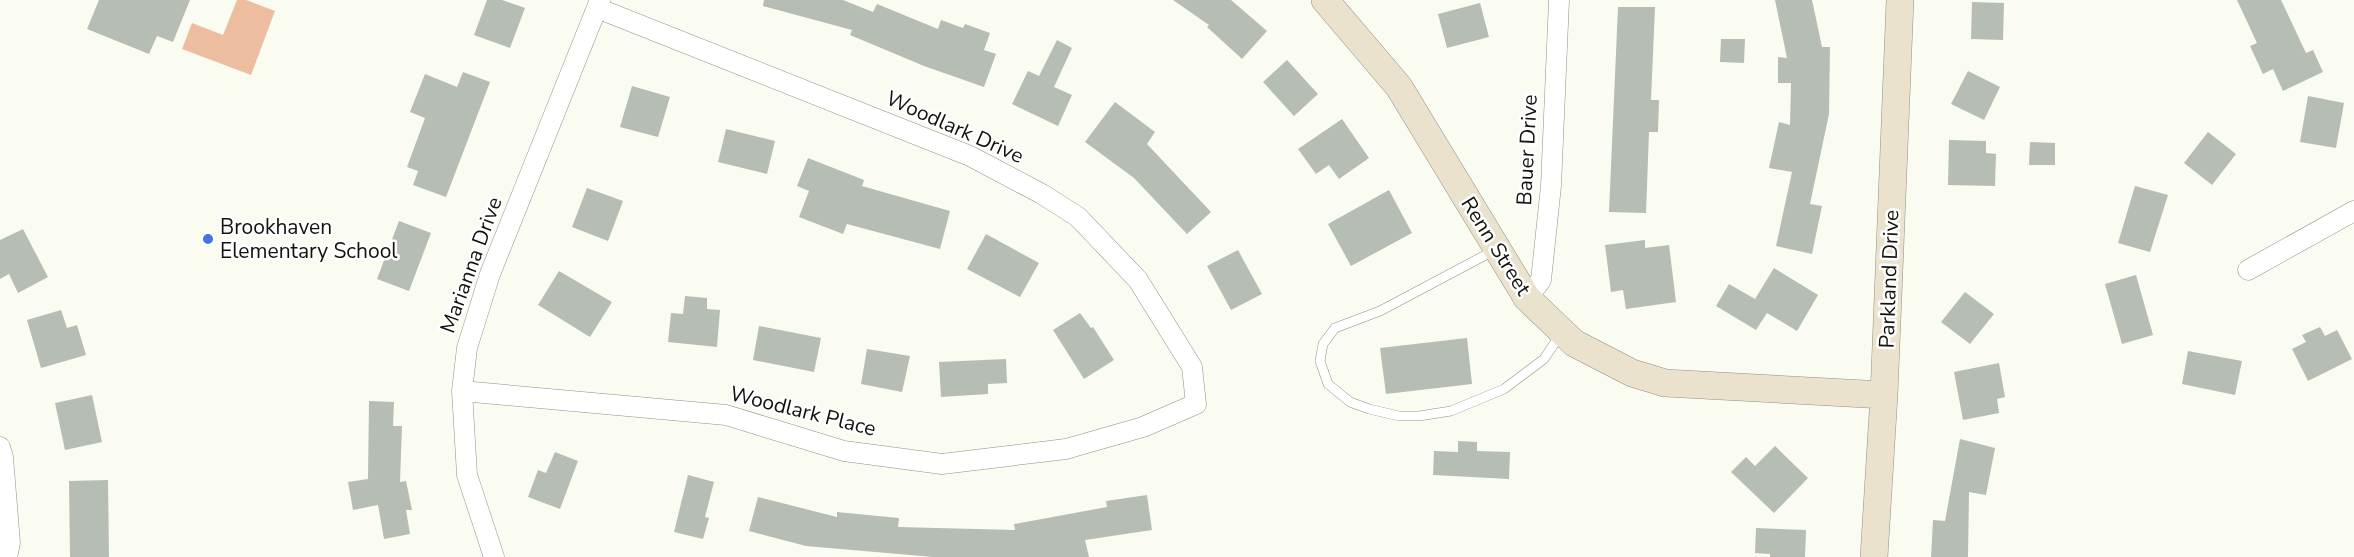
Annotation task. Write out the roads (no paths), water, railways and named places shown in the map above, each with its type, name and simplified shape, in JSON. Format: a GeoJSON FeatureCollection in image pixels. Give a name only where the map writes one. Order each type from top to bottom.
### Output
{"type":"FeatureCollection","features":[{"type":"Feature","properties":{"kind":"street","name":"Renn Street"},"geometry":{"type":"LineString","coordinates":[[1325,0],[1399,87],[1527,298],[1574,343],[1632,373],[1665,383],[1884,395]]}},
{"type":"Feature","properties":{"kind":"street","name":"Bauer Drive"},"geometry":{"type":"LineString","coordinates":[[1527,298],[1541,280],[1551,186],[1558,0]]}},
{"type":"Feature","properties":{"kind":"street","name":"Parkland Drive"},"geometry":{"type":"LineString","coordinates":[[1874,557],[1884,395],[1900,0]]}},
{"type":"Feature","properties":{"kind":"street","name":"Marianna Drive"},"geometry":{"type":"LineString","coordinates":[[494,557],[467,475],[462,391],[467,348],[490,274],[599,4]]}},
{"type":"Feature","properties":{"kind":"street","name":"Woodlark Drive"},"geometry":{"type":"LineString","coordinates":[[599,4],[970,156],[1042,194],[1078,218],[1138,280],[1192,367],[1196,404]]}},
{"type":"Feature","properties":{"kind":"street"},"geometry":{"type":"LineString","coordinates":[[2248,270],[2354,211]]}},
{"type":"Feature","properties":{"kind":"street","name":"Woodlark Place"},"geometry":{"type":"LineString","coordinates":[[462,391],[726,415],[844,451],[942,464],[1066,449],[1143,427],[1196,404]]}},
{"type":"Feature","properties":{"kind":"street"},"geometry":{"type":"LineString","coordinates":[[0,447],[3,457],[10,543],[7,557]]}},
{"type":"Feature","properties":{"kind":"lane"},"geometry":{"type":"LineString","coordinates":[[1497,249],[1380,311],[1335,328],[1323,344],[1320,361],[1328,384],[1350,402],[1399,416],[1419,416],[1451,411],[1503,389],[1544,359],[1562,332]]}},
{"type":"Feature","properties":{"kind":"place","name":"Brookhaven Elementary School"},"geometry":{"type":"Point","coordinates":[208,239]}}]}
